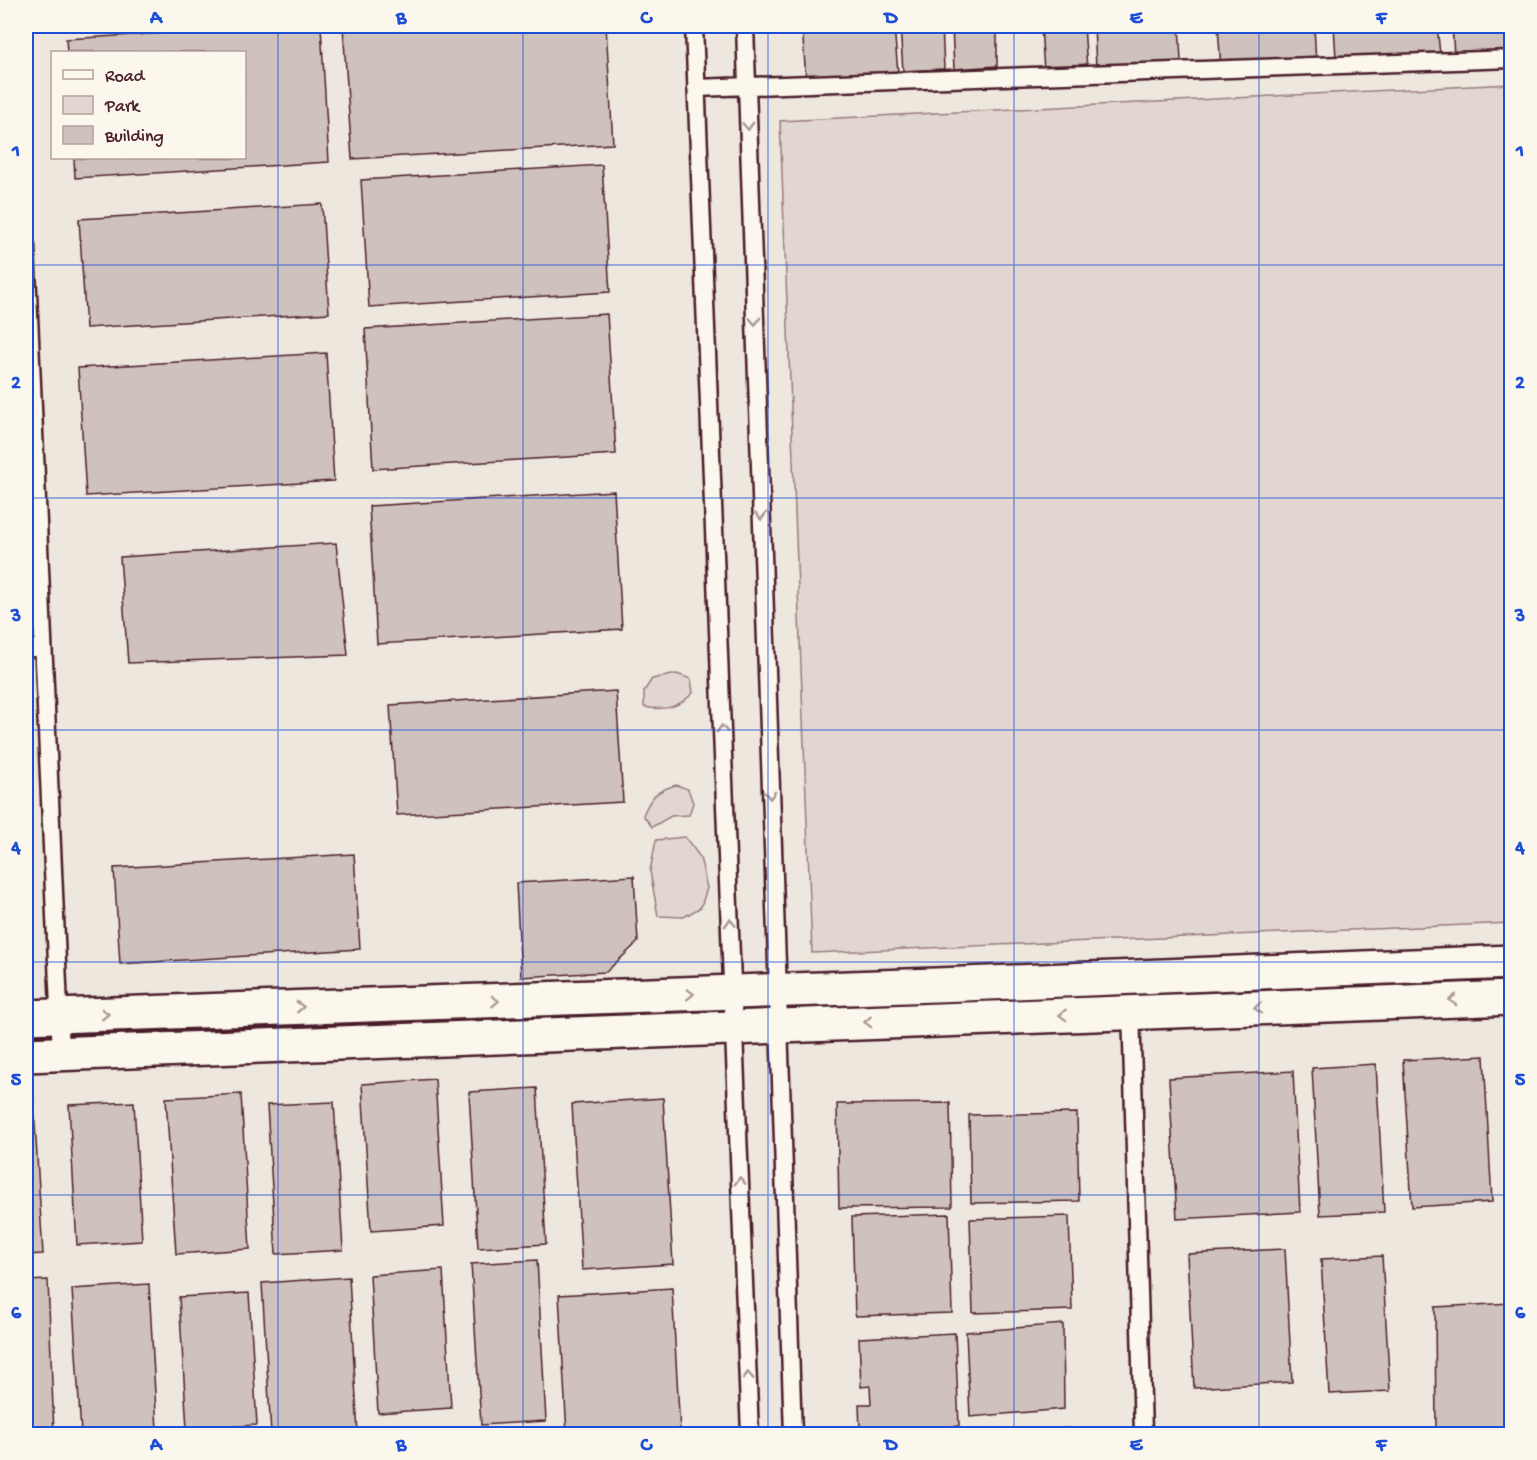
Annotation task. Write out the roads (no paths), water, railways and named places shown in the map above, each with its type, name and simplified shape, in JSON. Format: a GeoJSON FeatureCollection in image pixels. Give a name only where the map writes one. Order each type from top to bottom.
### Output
{"type":"FeatureCollection","features":[{"type":"Feature","properties":{"kind":"street"},"geometry":{"type":"LineString","coordinates":[[26,1017],[1130,978],[1512,962]]}},
{"type":"Feature","properties":{"kind":"street"},"geometry":{"type":"LineString","coordinates":[[26,1055],[1512,998]]}},
{"type":"Feature","properties":{"kind":"lane"},"geometry":{"type":"LineString","coordinates":[[694,26],[750,1434]]}},
{"type":"Feature","properties":{"kind":"lane"},"geometry":{"type":"LineString","coordinates":[[745,26],[793,1434]]}},
{"type":"Feature","properties":{"kind":"lane"},"geometry":{"type":"LineString","coordinates":[[696,88],[1512,59]]}},
{"type":"Feature","properties":{"kind":"lane"},"geometry":{"type":"LineString","coordinates":[[26,246],[61,1054]]}},
{"type":"Feature","properties":{"kind":"lane"},"geometry":{"type":"LineString","coordinates":[[26,648],[43,648]]}},
{"type":"Feature","properties":{"kind":"lane"},"geometry":{"type":"LineString","coordinates":[[1130,978],[1143,1434]]}}]}
